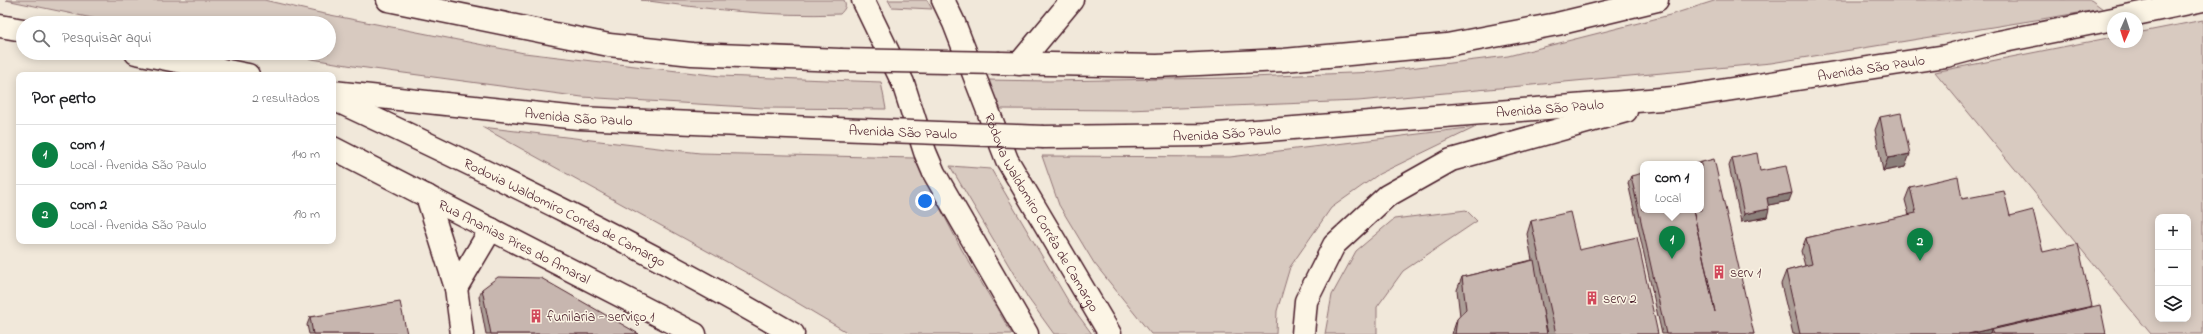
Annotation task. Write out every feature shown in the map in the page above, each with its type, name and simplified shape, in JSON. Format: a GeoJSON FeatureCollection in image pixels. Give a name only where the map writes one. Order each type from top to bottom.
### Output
{"type":"FeatureCollection","features":[{"type":"Feature","properties":{"kind":"main road"},"geometry":{"type":"LineString","coordinates":[[388,0],[552,35],[609,45],[692,54],[840,60],[1157,66],[1284,60],[1447,45],[1557,24],[1657,0]]}},
{"type":"Feature","properties":{"kind":"main road"},"geometry":{"type":"LineString","coordinates":[[453,0],[552,35]]}},
{"type":"Feature","properties":{"kind":"main road"},"geometry":{"type":"LineString","coordinates":[[863,0],[903,83],[925,152],[934,172],[1027,334]]}},
{"type":"Feature","properties":{"kind":"main road","name":"Rodovia Waldomiro Corrêa de Camargo"},"geometry":{"type":"LineString","coordinates":[[943,0],[1006,160],[1110,334]]}},
{"type":"Feature","properties":{"kind":"main road"},"geometry":{"type":"LineString","coordinates":[[2143,13],[2203,0]]}},
{"type":"Feature","properties":{"kind":"main road"},"geometry":{"type":"LineString","coordinates":[[1009,63],[1068,2]]}},
{"type":"Feature","properties":{"kind":"main road","name":"Avenida São Paulo"},"geometry":{"type":"LineString","coordinates":[[336,92],[578,118],[1044,137],[1205,135],[1674,98],[1946,56],[1999,42],[2107,20]]}},
{"type":"Feature","properties":{"kind":"main road"},"geometry":{"type":"LineString","coordinates":[[0,26],[16,29]]}},
{"type":"Feature","properties":{"kind":"main road"},"geometry":{"type":"LineString","coordinates":[[171,60],[233,72]]}},
{"type":"Feature","properties":{"kind":"main road"},"geometry":{"type":"LineString","coordinates":[[176,61],[194,72]]}},
{"type":"Feature","properties":{"kind":"main road"},"geometry":{"type":"LineString","coordinates":[[1303,334],[1306,301],[1334,244],[1388,196],[1451,160],[1674,98]]}},
{"type":"Feature","properties":{"kind":"main road","name":"Rodovia Waldomiro Corrêa de Camargo"},"geometry":{"type":"LineString","coordinates":[[336,100],[524,190],[657,257],[793,334]]}},
{"type":"Feature","properties":{"kind":"main road","name":"Rua Ananias Pires do Amaral"},"geometry":{"type":"LineString","coordinates":[[336,150],[695,334]]}},
{"type":"Feature","properties":{"kind":"main road"},"geometry":{"type":"LineString","coordinates":[[427,196],[456,288],[462,334]]}},
{"type":"Feature","properties":{"kind":"main road"},"geometry":{"type":"LineString","coordinates":[[456,288],[491,229]]}},
{"type":"Feature","properties":{"kind":"shaded area"},"geometry":{"type":"Polygon","coordinates":[[[6,0],[264,0],[335,16],[83,16],[6,0]]]}},
{"type":"Feature","properties":{"kind":"shaded area"},"geometry":{"type":"Polygon","coordinates":[[[641,0],[844,0],[845,6],[840,14],[815,15],[715,9],[641,0]]]}},
{"type":"Feature","properties":{"kind":"shaded area"},"geometry":{"type":"Polygon","coordinates":[[[888,0],[927,0],[932,9],[892,7],[888,0]]]}},
{"type":"Feature","properties":{"kind":"shaded area"},"geometry":{"type":"Polygon","coordinates":[[[1717,0],[2091,0],[2103,9],[1771,63],[1358,101],[1128,110],[1001,109],[986,80],[1049,81],[1226,78],[1376,72],[1508,56],[1670,15],[1717,0]]]}},
{"type":"Feature","properties":{"kind":"shaded area"},"geometry":{"type":"Polygon","coordinates":[[[336,16],[524,53],[720,76],[881,82],[886,109],[763,108],[582,97],[359,67],[318,60],[336,60],[336,16]]]}},
{"type":"Feature","properties":{"kind":"shaded area"},"geometry":{"type":"Polygon","coordinates":[[[2203,20],[2203,334],[2151,334],[1935,72],[2107,38],[2107,48],[2143,48],[2143,32],[2203,20]]]}},
{"type":"Feature","properties":{"kind":"shaded area"},"geometry":{"type":"Polygon","coordinates":[[[482,127],[700,153],[914,158],[962,250],[1012,334],[850,334],[747,273],[482,127]]]}},
{"type":"Feature","properties":{"kind":"shaded area"},"geometry":{"type":"Polygon","coordinates":[[[1476,127],[1379,174],[1331,208],[1290,267],[1277,311],[1276,334],[1151,334],[1094,263],[1059,205],[1042,156],[1230,157],[1476,127]]]}},
{"type":"Feature","properties":{"kind":"shaded area"},"geometry":{"type":"Polygon","coordinates":[[[950,166],[991,169],[1070,304],[1092,334],[1054,334],[1028,298],[950,166]]]}},
{"type":"Feature","properties":{"kind":"shaded area"},"geometry":{"type":"Polygon","coordinates":[[[1466,210],[1477,221],[1403,271],[1377,307],[1377,334],[1325,334],[1332,295],[1356,251],[1394,219],[1466,210]]]}},
{"type":"Feature","properties":{"kind":"building"},"geometry":{"type":"Polygon","coordinates":[[[1901,113],[1910,154],[1888,158],[1880,117],[1901,113]]]}},
{"type":"Feature","properties":{"kind":"building"},"geometry":{"type":"Polygon","coordinates":[[[1757,153],[1760,171],[1786,166],[1792,193],[1767,198],[1769,209],[1744,214],[1732,158],[1757,153]]]}},
{"type":"Feature","properties":{"kind":"building"},"geometry":{"type":"Polygon","coordinates":[[[1714,159],[1754,334],[1666,334],[1631,176],[1640,174],[1640,213],[1704,213],[1704,162],[1714,159]]]}},
{"type":"Feature","properties":{"kind":"building"},"geometry":{"type":"Polygon","coordinates":[[[1958,176],[1962,199],[2004,191],[2010,216],[2033,210],[2043,252],[2078,244],[2092,306],[1968,334],[1800,334],[1786,271],[1812,264],[1806,238],[1916,213],[1910,187],[1958,176]]]}},
{"type":"Feature","properties":{"kind":"building","name":"serv 2"},"geometry":{"type":"Polygon","coordinates":[[[1570,212],[1579,250],[1637,237],[1658,334],[1556,334],[1531,221],[1570,212]]]}},
{"type":"Feature","properties":{"kind":"building"},"geometry":{"type":"Polygon","coordinates":[[[1534,260],[1547,334],[1455,334],[1457,319],[1466,309],[1462,277],[1534,260]]]}},
{"type":"Feature","properties":{"kind":"building","name":"funilaria - serviço 1"},"geometry":{"type":"Polygon","coordinates":[[[498,277],[541,278],[639,334],[491,334],[482,289],[498,277]]]}},
{"type":"Feature","properties":{"kind":"building"},"geometry":{"type":"Polygon","coordinates":[[[400,302],[407,334],[313,334],[310,317],[400,302]]]}},
{"type":"Feature","properties":{"kind":"building"},"geometry":{"type":"Polygon","coordinates":[[[2100,305],[2106,334],[1993,334],[1991,330],[2100,305]]]}},
{"type":"Feature","properties":{"kind":"place","name":"com 1"},"geometry":{"type":"Point","coordinates":[1672,259]}},
{"type":"Feature","properties":{"kind":"place","name":"com 2"},"geometry":{"type":"Point","coordinates":[1920,261]}},
{"type":"Feature","properties":{"kind":"place","name":"serv 1"},"geometry":{"type":"Point","coordinates":[1719,272]}},
{"type":"Feature","properties":{"kind":"place","name":"serv 2"},"geometry":{"type":"Point","coordinates":[1592,298]}},
{"type":"Feature","properties":{"kind":"place","name":"funilaria - serviço 1"},"geometry":{"type":"Point","coordinates":[536,316]}}]}
